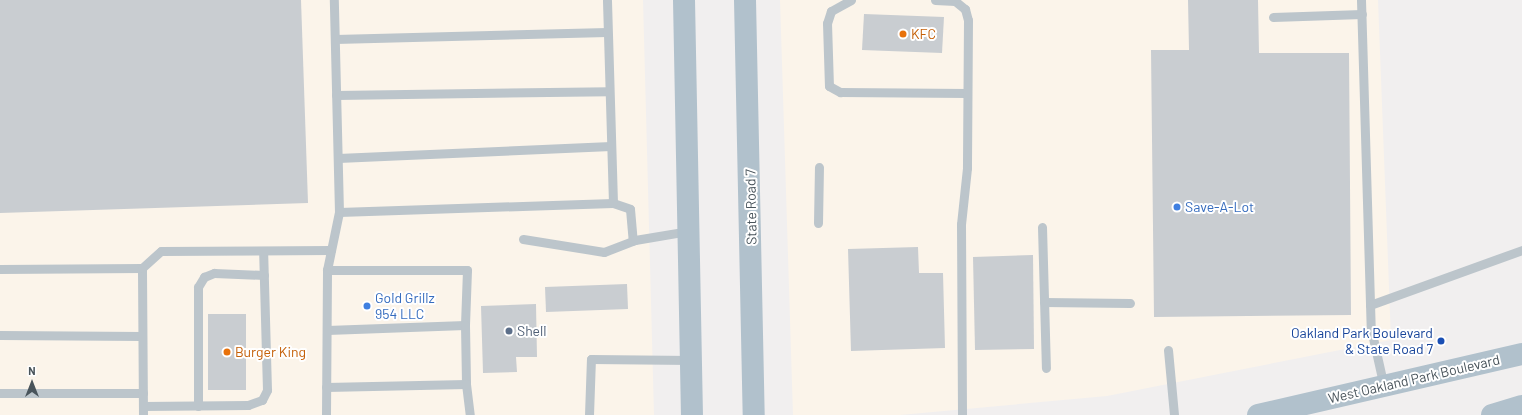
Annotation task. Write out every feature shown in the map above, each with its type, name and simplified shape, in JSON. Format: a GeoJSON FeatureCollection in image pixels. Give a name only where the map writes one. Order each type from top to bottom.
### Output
{"type":"FeatureCollection","features":[{"type":"Feature","properties":{"kind":"main road"},"geometry":{"type":"LineString","coordinates":[[684,0],[692,415]]}},
{"type":"Feature","properties":{"kind":"main road","name":"State Road 7"},"geometry":{"type":"LineString","coordinates":[[745,0],[754,415]]}},
{"type":"Feature","properties":{"kind":"main road","name":"West Oakland Park Boulevard"},"geometry":{"type":"LineString","coordinates":[[1258,415],[1522,354]]}},
{"type":"Feature","properties":{"kind":"main road"},"geometry":{"type":"LineString","coordinates":[[1492,415],[1522,406]]}},
{"type":"Feature","properties":{"kind":"lane"},"geometry":{"type":"LineString","coordinates":[[326,415],[327,270],[339,212],[334,0]]}},
{"type":"Feature","properties":{"kind":"lane"},"geometry":{"type":"LineString","coordinates":[[607,0],[613,203]]}},
{"type":"Feature","properties":{"kind":"lane"},"geometry":{"type":"LineString","coordinates":[[851,0],[831,11],[827,23],[829,86],[840,92],[967,92]]}},
{"type":"Feature","properties":{"kind":"lane"},"geometry":{"type":"LineString","coordinates":[[934,0],[955,1],[965,9],[968,20],[967,168],[961,224],[962,415]]}},
{"type":"Feature","properties":{"kind":"lane"},"geometry":{"type":"LineString","coordinates":[[1361,0],[1371,329],[1384,387]]}},
{"type":"Feature","properties":{"kind":"lane"},"geometry":{"type":"LineString","coordinates":[[1273,17],[1362,14]]}},
{"type":"Feature","properties":{"kind":"lane"},"geometry":{"type":"LineString","coordinates":[[335,39],[607,32]]}},
{"type":"Feature","properties":{"kind":"lane"},"geometry":{"type":"LineString","coordinates":[[336,95],[609,91]]}},
{"type":"Feature","properties":{"kind":"lane"},"geometry":{"type":"LineString","coordinates":[[338,158],[611,146]]}},
{"type":"Feature","properties":{"kind":"lane"},"geometry":{"type":"LineString","coordinates":[[818,224],[819,167]]}},
{"type":"Feature","properties":{"kind":"lane"},"geometry":{"type":"LineString","coordinates":[[339,212],[613,203],[630,209],[633,241]]}},
{"type":"Feature","properties":{"kind":"lane"},"geometry":{"type":"LineString","coordinates":[[1042,227],[1046,368]]}},
{"type":"Feature","properties":{"kind":"lane"},"geometry":{"type":"LineString","coordinates":[[523,239],[604,252],[633,241],[689,231]]}},
{"type":"Feature","properties":{"kind":"lane"},"geometry":{"type":"LineString","coordinates":[[142,268],[143,411],[198,406],[248,406],[262,400],[267,390],[263,250]]}},
{"type":"Feature","properties":{"kind":"lane"},"geometry":{"type":"LineString","coordinates":[[0,269],[142,268],[161,251],[331,250]]}},
{"type":"Feature","properties":{"kind":"lane"},"geometry":{"type":"LineString","coordinates":[[1370,305],[1522,250]]}},
{"type":"Feature","properties":{"kind":"lane"},"geometry":{"type":"LineString","coordinates":[[327,270],[467,270],[466,384],[470,415]]}},
{"type":"Feature","properties":{"kind":"lane"},"geometry":{"type":"LineString","coordinates":[[198,406],[198,286],[204,277],[214,273],[264,274]]}},
{"type":"Feature","properties":{"kind":"lane"},"geometry":{"type":"LineString","coordinates":[[1044,302],[1130,303]]}},
{"type":"Feature","properties":{"kind":"lane"},"geometry":{"type":"LineString","coordinates":[[327,330],[466,325]]}},
{"type":"Feature","properties":{"kind":"lane"},"geometry":{"type":"LineString","coordinates":[[0,336],[142,336]]}},
{"type":"Feature","properties":{"kind":"lane"},"geometry":{"type":"LineString","coordinates":[[1168,350],[1174,415]]}},
{"type":"Feature","properties":{"kind":"lane"},"geometry":{"type":"LineString","coordinates":[[589,415],[591,359],[691,360]]}},
{"type":"Feature","properties":{"kind":"lane"},"geometry":{"type":"LineString","coordinates":[[326,387],[466,384]]}},
{"type":"Feature","properties":{"kind":"lane"},"geometry":{"type":"LineString","coordinates":[[0,392],[143,393]]}},
{"type":"Feature","properties":{"kind":"shaded area"},"geometry":{"type":"Polygon","coordinates":[[[0,0],[643,0],[654,415],[0,415],[0,0]]]}},
{"type":"Feature","properties":{"kind":"shaded area"},"geometry":{"type":"Polygon","coordinates":[[[780,0],[1378,0],[1391,340],[1107,396],[900,415],[793,415],[780,0]]]}},
{"type":"Feature","properties":{"kind":"building"},"geometry":{"type":"Polygon","coordinates":[[[0,0],[301,0],[308,203],[0,213],[0,0]]]}},
{"type":"Feature","properties":{"kind":"building"},"geometry":{"type":"Polygon","coordinates":[[[1188,0],[1258,0],[1259,53],[1349,53],[1351,315],[1154,317],[1151,50],[1189,50],[1188,0]]]}},
{"type":"Feature","properties":{"kind":"building","name":"KFC"},"geometry":{"type":"Polygon","coordinates":[[[864,14],[944,17],[942,53],[862,50],[864,14]]]}},
{"type":"Feature","properties":{"kind":"building"},"geometry":{"type":"Polygon","coordinates":[[[918,247],[919,273],[943,273],[945,348],[851,351],[848,249],[918,247]]]}},
{"type":"Feature","properties":{"kind":"building"},"geometry":{"type":"Polygon","coordinates":[[[1033,255],[1034,349],[975,350],[973,257],[1033,255]]]}},
{"type":"Feature","properties":{"kind":"building"},"geometry":{"type":"Polygon","coordinates":[[[627,284],[628,309],[546,312],[545,287],[627,284]]]}},
{"type":"Feature","properties":{"kind":"building","name":"Shell"},"geometry":{"type":"Polygon","coordinates":[[[536,304],[537,357],[516,357],[517,372],[483,373],[481,306],[536,304]]]}},
{"type":"Feature","properties":{"kind":"building","name":"Burger King"},"geometry":{"type":"Polygon","coordinates":[[[208,314],[246,314],[246,390],[208,390],[208,314]]]}},
{"type":"Feature","properties":{"kind":"place","name":"KFC"},"geometry":{"type":"Point","coordinates":[903,34]}},
{"type":"Feature","properties":{"kind":"place","name":"Save-A-Lot"},"geometry":{"type":"Point","coordinates":[1177,207]}},
{"type":"Feature","properties":{"kind":"place","name":"Gold Grillz 954 LLC"},"geometry":{"type":"Point","coordinates":[367,306]}},
{"type":"Feature","properties":{"kind":"place","name":"Shell"},"geometry":{"type":"Point","coordinates":[509,331]}},
{"type":"Feature","properties":{"kind":"place","name":"Oakland Park Boulevard & State Road 7"},"geometry":{"type":"Point","coordinates":[1441,341]}},
{"type":"Feature","properties":{"kind":"place","name":"Burger King"},"geometry":{"type":"Point","coordinates":[227,352]}}]}
